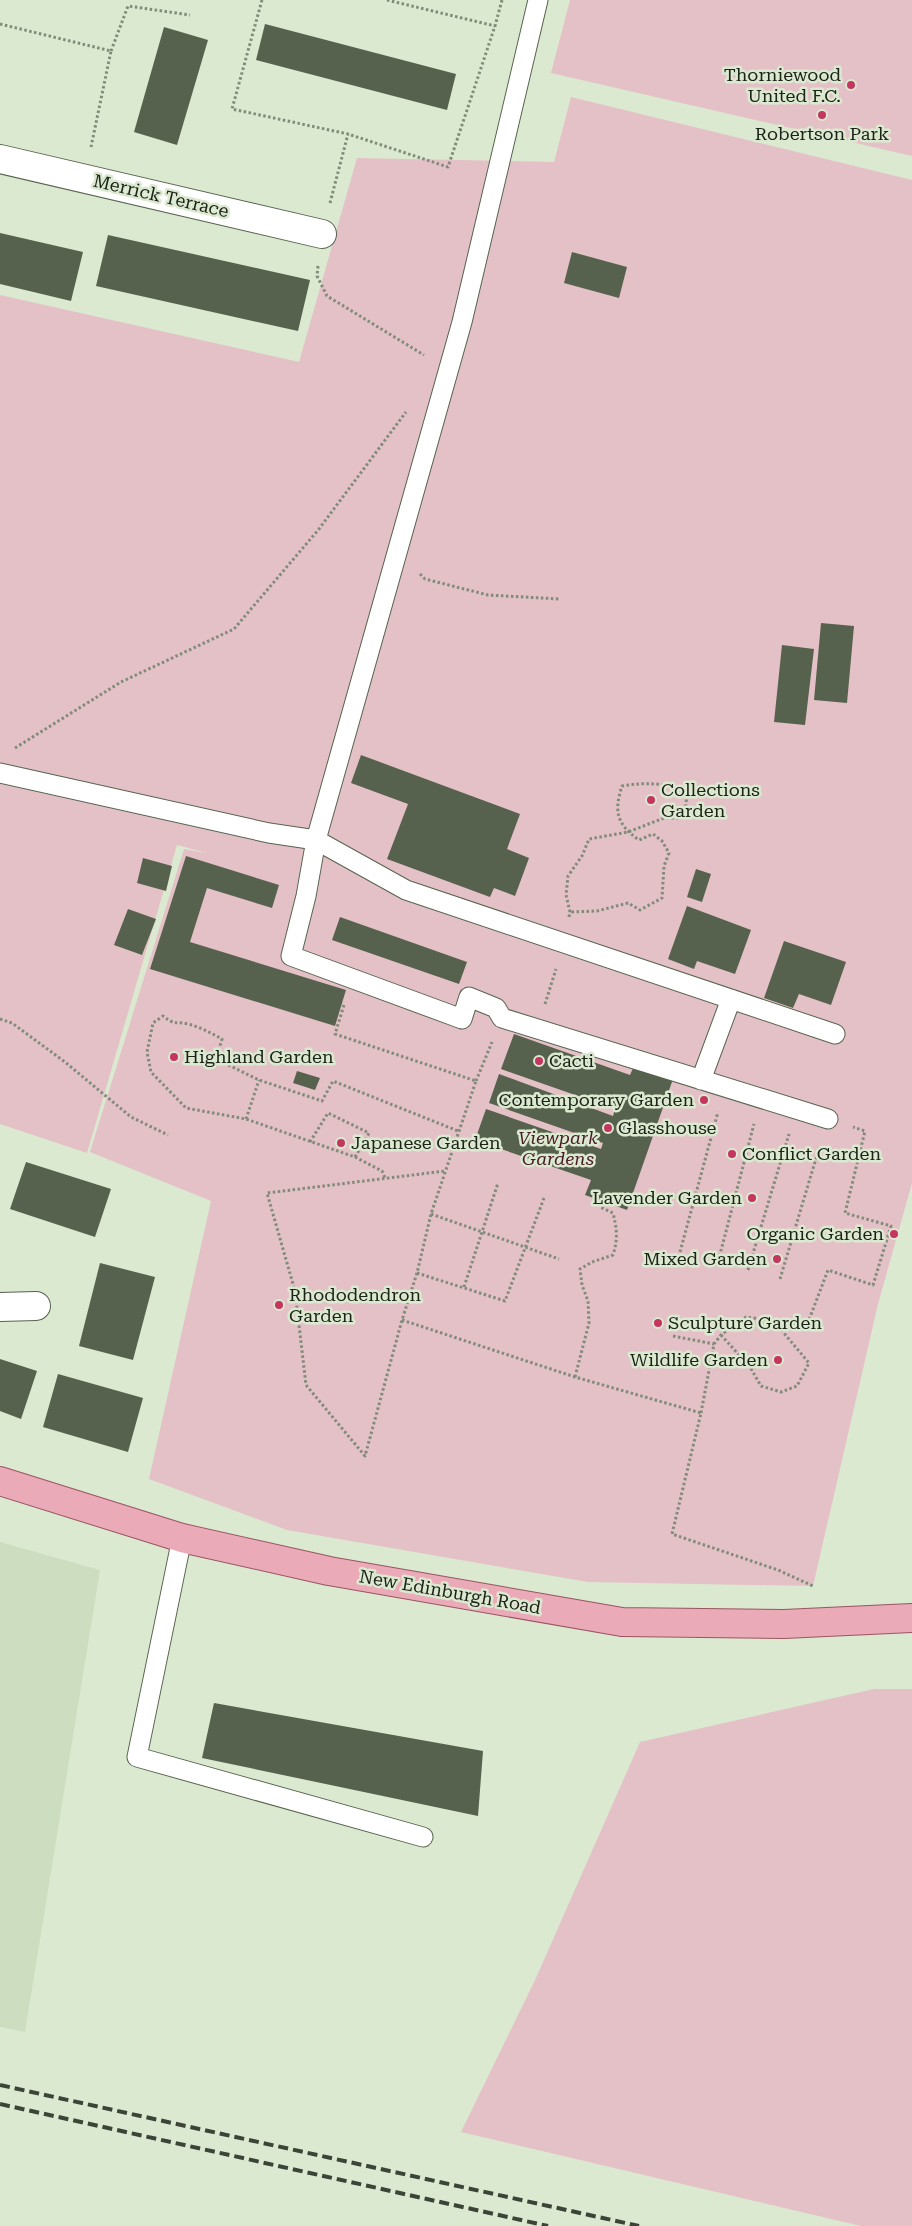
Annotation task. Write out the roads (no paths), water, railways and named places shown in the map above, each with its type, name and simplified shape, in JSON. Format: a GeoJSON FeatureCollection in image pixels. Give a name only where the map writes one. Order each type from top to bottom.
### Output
{"type":"FeatureCollection","features":[{"type":"Feature","properties":{"kind":"main road","name":"New Edinburgh Road"},"geometry":{"type":"LineString","coordinates":[[0,1481],[182,1538],[329,1571],[622,1622],[784,1624],[912,1618]]}},
{"type":"Feature","properties":{"kind":"street","name":"Merrick Terrace"},"geometry":{"type":"LineString","coordinates":[[0,159],[322,234]]}},
{"type":"Feature","properties":{"kind":"street"},"geometry":{"type":"LineString","coordinates":[[0,1308],[36,1306]]}},
{"type":"Feature","properties":{"kind":"lane"},"geometry":{"type":"LineString","coordinates":[[538,0],[462,322],[316,840],[306,896],[291,956],[462,1019],[469,997],[496,1008],[502,1018],[828,1119]]}},
{"type":"Feature","properties":{"kind":"lane"},"geometry":{"type":"LineString","coordinates":[[0,773],[269,833],[316,840],[406,890],[835,1034]]}},
{"type":"Feature","properties":{"kind":"lane"},"geometry":{"type":"LineString","coordinates":[[701,1080],[731,999]]}},
{"type":"Feature","properties":{"kind":"lane"},"geometry":{"type":"LineString","coordinates":[[182,1538],[137,1757],[423,1836]]}},
{"type":"Feature","properties":{"kind":"railway"},"geometry":{"type":"LineString","coordinates":[[0,2085],[639,2226]]}},
{"type":"Feature","properties":{"kind":"railway"},"geometry":{"type":"LineString","coordinates":[[0,2104],[548,2226]]}},
{"type":"Feature","properties":{"kind":"place","name":"Thorniewood United F.C."},"geometry":{"type":"Point","coordinates":[851,85]}},
{"type":"Feature","properties":{"kind":"place","name":"Robertson Park"},"geometry":{"type":"Point","coordinates":[822,115]}},
{"type":"Feature","properties":{"kind":"place","name":"Collections Garden"},"geometry":{"type":"Point","coordinates":[651,800]}},
{"type":"Feature","properties":{"kind":"place","name":"Highland Garden"},"geometry":{"type":"Point","coordinates":[174,1057]}},
{"type":"Feature","properties":{"kind":"place","name":"Cacti"},"geometry":{"type":"Point","coordinates":[539,1061]}},
{"type":"Feature","properties":{"kind":"place","name":"Contemporary Garden"},"geometry":{"type":"Point","coordinates":[704,1100]}},
{"type":"Feature","properties":{"kind":"place","name":"Glasshouse"},"geometry":{"type":"Point","coordinates":[608,1128]}},
{"type":"Feature","properties":{"kind":"place","name":"Japanese Garden"},"geometry":{"type":"Point","coordinates":[341,1143]}},
{"type":"Feature","properties":{"kind":"place","name":"Conflict Garden"},"geometry":{"type":"Point","coordinates":[732,1154]}},
{"type":"Feature","properties":{"kind":"place","name":"Lavender Garden"},"geometry":{"type":"Point","coordinates":[752,1198]}},
{"type":"Feature","properties":{"kind":"place","name":"Organic Garden"},"geometry":{"type":"Point","coordinates":[894,1234]}},
{"type":"Feature","properties":{"kind":"place","name":"Mixed Garden"},"geometry":{"type":"Point","coordinates":[777,1259]}},
{"type":"Feature","properties":{"kind":"place","name":"Rhododendron Garden"},"geometry":{"type":"Point","coordinates":[279,1305]}},
{"type":"Feature","properties":{"kind":"place","name":"Sculpture Garden"},"geometry":{"type":"Point","coordinates":[658,1323]}},
{"type":"Feature","properties":{"kind":"place","name":"Wildlife Garden"},"geometry":{"type":"Point","coordinates":[778,1360]}},
{"type":"Feature","properties":{"kind":"park label","name":"Viewpark Gardens"},"geometry":{"type":"Point","coordinates":[558,1148]}}]}
